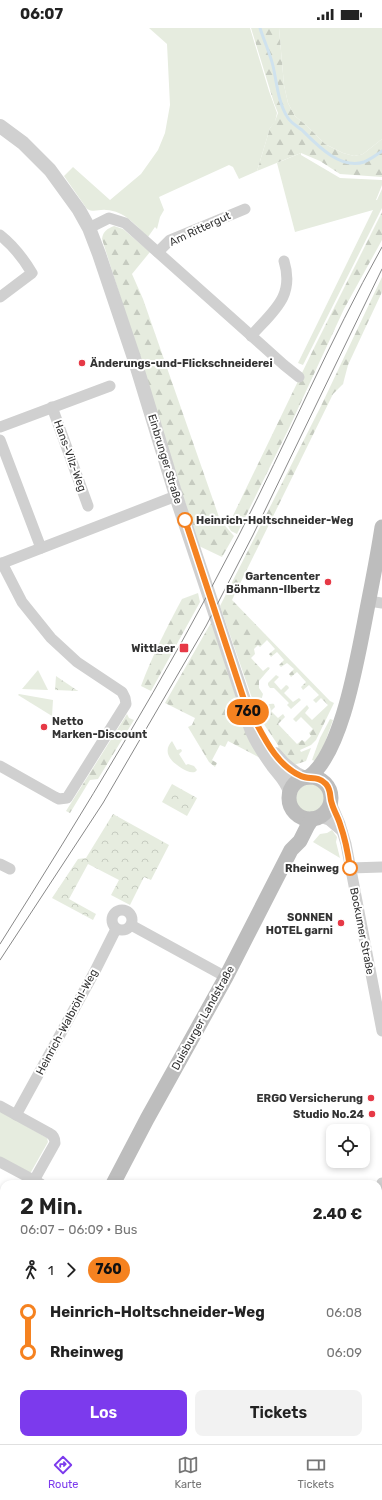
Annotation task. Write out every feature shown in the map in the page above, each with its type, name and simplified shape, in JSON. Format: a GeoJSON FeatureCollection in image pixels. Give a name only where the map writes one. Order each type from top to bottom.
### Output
{"type":"FeatureCollection","features":[{"type":"Feature","properties":{"kind":"main road"},"geometry":{"type":"LineString","coordinates":[[290,792],[294,784],[316,771],[329,751],[347,700],[375,602],[382,527]]}},
{"type":"Feature","properties":{"kind":"main road"},"geometry":{"type":"LineString","coordinates":[[329,751],[330,764],[327,785],[330,792],[331,803]]}},
{"type":"Feature","properties":{"kind":"main road"},"geometry":{"type":"LineString","coordinates":[[307,777],[321,780],[327,785]]}},
{"type":"Feature","properties":{"kind":"main road","name":"Duisburger Landstraße"},"geometry":{"type":"LineString","coordinates":[[115,1180],[226,977],[290,850],[291,838],[296,824],[296,814],[290,805],[290,792]]}},
{"type":"Feature","properties":{"kind":"main road","name":"Duisburger Landstraße"},"geometry":{"type":"LineString","coordinates":[[290,850],[300,842],[308,825],[328,810],[331,803]]}},
{"type":"Feature","properties":{"kind":"main road"},"geometry":{"type":"LineString","coordinates":[[296,814],[304,818],[316,818]]}},
{"type":"Feature","properties":{"kind":"street","name":"Einbrunger Straße"},"geometry":{"type":"LineString","coordinates":[[0,126],[23,143],[50,170],[78,210],[88,228],[99,254],[134,358],[176,496],[248,712],[249,723],[263,751],[288,784],[290,792]]}},
{"type":"Feature","properties":{"kind":"street","name":"Am Rittergut"},"geometry":{"type":"LineString","coordinates":[[158,252],[170,240],[244,209]]}},
{"type":"Feature","properties":{"kind":"street"},"geometry":{"type":"LineString","coordinates":[[88,228],[109,218],[125,223],[284,366],[299,377]]}},
{"type":"Feature","properties":{"kind":"street"},"geometry":{"type":"LineString","coordinates":[[0,235],[14,247],[32,273],[0,297]]}},
{"type":"Feature","properties":{"kind":"street"},"geometry":{"type":"LineString","coordinates":[[251,336],[280,304],[284,297],[288,275],[284,261]]}},
{"type":"Feature","properties":{"kind":"street","name":"Hans-Vilz-Weg"},"geometry":{"type":"LineString","coordinates":[[0,427],[110,386]]}},
{"type":"Feature","properties":{"kind":"street","name":"Hans-Vilz-Weg"},"geometry":{"type":"LineString","coordinates":[[52,407],[88,506]]}},
{"type":"Feature","properties":{"kind":"street"},"geometry":{"type":"LineString","coordinates":[[0,440],[41,548]]}},
{"type":"Feature","properties":{"kind":"street"},"geometry":{"type":"LineString","coordinates":[[0,766],[55,797],[63,799],[67,798],[126,704],[122,692],[77,662],[51,638],[22,602],[1,563],[176,496]]}},
{"type":"Feature","properties":{"kind":"street","name":"Einbrunger Straße"},"geometry":{"type":"LineString","coordinates":[[248,712],[252,715],[267,743],[281,761],[291,770],[307,777]]}},
{"type":"Feature","properties":{"kind":"street","name":"Bockumer Straße"},"geometry":{"type":"LineString","coordinates":[[331,803],[346,844],[379,1003],[382,1031]]}},
{"type":"Feature","properties":{"kind":"street"},"geometry":{"type":"LineString","coordinates":[[316,818],[329,820],[342,831]]}},
{"type":"Feature","properties":{"kind":"street"},"geometry":{"type":"LineString","coordinates":[[350,868],[382,867]]}},
{"type":"Feature","properties":{"kind":"street","name":"Heinrich-Walbröhl-Weg"},"geometry":{"type":"LineString","coordinates":[[16,1116],[95,971],[116,928],[113,926],[112,919],[114,913],[124,910],[130,914],[132,920],[131,925]]}},
{"type":"Feature","properties":{"kind":"street"},"geometry":{"type":"LineString","coordinates":[[116,928],[119,930],[126,930],[131,925],[226,977]]}},
{"type":"Feature","properties":{"kind":"street"},"geometry":{"type":"LineString","coordinates":[[0,1106],[53,1135],[55,1143],[37,1180]]}},
{"type":"Feature","properties":{"kind":"street"},"geometry":{"type":"LineString","coordinates":[[0,1162],[31,1180]]}},
{"type":"Feature","properties":{"kind":"green space"},"geometry":{"type":"Polygon","coordinates":[[[149,28],[250,28],[277,113],[275,122],[270,128],[257,171],[239,179],[233,167],[229,165],[159,197],[164,210],[160,217],[157,229],[155,227],[148,237],[129,219],[119,213],[106,210],[92,211],[87,209],[64,176],[73,167],[110,200],[141,174],[158,150],[165,133],[170,105],[167,44],[149,28]]]}},
{"type":"Feature","properties":{"kind":"green space"},"geometry":{"type":"Polygon","coordinates":[[[251,28],[279,28],[284,85],[288,103],[295,116],[325,144],[343,153],[354,156],[363,154],[382,139],[382,177],[340,174],[320,161],[301,153],[257,171],[270,128],[278,113],[251,28]]]}},
{"type":"Feature","properties":{"kind":"green space"},"geometry":{"type":"Polygon","coordinates":[[[279,28],[382,28],[382,139],[363,154],[354,156],[343,153],[325,144],[295,116],[288,103],[284,85],[279,28]]]}},
{"type":"Feature","properties":{"kind":"green space"},"geometry":{"type":"Polygon","coordinates":[[[301,153],[301,155],[340,178],[382,180],[382,185],[376,200],[382,189],[382,208],[303,365],[298,363],[373,210],[295,232],[277,163],[301,153]]]}},
{"type":"Feature","properties":{"kind":"green space"},"geometry":{"type":"Polygon","coordinates":[[[382,212],[382,240],[344,309],[289,428],[237,534],[231,531],[228,526],[382,212]]]}},
{"type":"Feature","properties":{"kind":"green space"},"geometry":{"type":"Polygon","coordinates":[[[114,226],[123,229],[150,252],[132,274],[143,299],[220,520],[234,536],[222,557],[199,546],[102,239],[103,234],[109,228],[114,226]]]}},
{"type":"Feature","properties":{"kind":"green space"},"geometry":{"type":"Polygon","coordinates":[[[382,277],[382,292],[348,365],[343,384],[333,394],[232,600],[330,701],[334,703],[316,740],[311,745],[300,750],[301,752],[311,748],[306,761],[291,766],[279,752],[278,745],[255,711],[266,705],[274,704],[275,707],[271,711],[278,718],[283,714],[285,717],[278,724],[297,744],[302,740],[305,742],[311,736],[309,733],[313,729],[301,717],[296,722],[293,719],[307,705],[309,708],[305,713],[312,720],[328,705],[321,698],[316,703],[313,700],[319,695],[309,685],[303,690],[301,687],[306,682],[297,672],[291,677],[289,674],[294,669],[287,663],[281,667],[279,665],[284,660],[277,652],[271,657],[269,654],[275,649],[267,640],[260,647],[258,645],[254,649],[255,654],[251,658],[263,671],[268,667],[270,668],[259,681],[259,688],[263,694],[261,701],[254,704],[220,606],[321,406],[382,277]]]}},
{"type":"Feature","properties":{"kind":"green space"},"geometry":{"type":"Polygon","coordinates":[[[198,593],[200,602],[151,691],[141,686],[165,631],[182,599],[198,593]]]}},
{"type":"Feature","properties":{"kind":"green space"},"geometry":{"type":"Polygon","coordinates":[[[212,621],[262,759],[228,741],[225,747],[220,745],[212,760],[217,763],[215,767],[209,762],[188,727],[192,725],[195,718],[165,703],[212,621]]]}},
{"type":"Feature","properties":{"kind":"green space"},"geometry":{"type":"Polygon","coordinates":[[[38,670],[48,690],[22,689],[38,670]]]}},
{"type":"Feature","properties":{"kind":"green space"},"geometry":{"type":"Polygon","coordinates":[[[276,675],[279,677],[274,682],[281,690],[286,685],[288,686],[289,688],[284,693],[293,702],[299,698],[301,700],[291,709],[287,705],[289,703],[274,688],[270,688],[268,685],[268,683],[276,675]]]}},
{"type":"Feature","properties":{"kind":"green space"},"geometry":{"type":"Polygon","coordinates":[[[56,676],[78,691],[55,690],[56,676]]]}},
{"type":"Feature","properties":{"kind":"green space"},"geometry":{"type":"Polygon","coordinates":[[[18,695],[53,700],[52,716],[18,695]]]}},
{"type":"Feature","properties":{"kind":"green space"},"geometry":{"type":"Polygon","coordinates":[[[127,714],[129,718],[134,720],[98,779],[90,780],[70,813],[66,811],[127,714]]]}},
{"type":"Feature","properties":{"kind":"green space"},"geometry":{"type":"Polygon","coordinates":[[[330,719],[333,720],[318,762],[312,760],[320,738],[330,719]]]}},
{"type":"Feature","properties":{"kind":"green space"},"geometry":{"type":"Polygon","coordinates":[[[172,741],[177,750],[181,749],[182,751],[179,754],[186,765],[188,764],[194,766],[197,770],[195,772],[190,772],[183,769],[172,761],[168,754],[168,750],[172,741]]]}},
{"type":"Feature","properties":{"kind":"green space"},"geometry":{"type":"Polygon","coordinates":[[[172,784],[197,798],[187,816],[162,802],[172,784]]]}},
{"type":"Feature","properties":{"kind":"green space"},"geometry":{"type":"Polygon","coordinates":[[[311,784],[321,789],[326,799],[321,809],[311,814],[301,809],[296,799],[301,789],[311,784]]]}},
{"type":"Feature","properties":{"kind":"green space"},"geometry":{"type":"Polygon","coordinates":[[[113,814],[169,845],[151,880],[144,877],[130,905],[111,895],[119,880],[88,864],[69,899],[96,914],[93,920],[52,898],[78,859],[86,858],[113,814]]]}},
{"type":"Feature","properties":{"kind":"green space"},"geometry":{"type":"Polygon","coordinates":[[[332,830],[337,837],[336,842],[340,858],[313,842],[320,834],[327,833],[332,830]]]}},
{"type":"Feature","properties":{"kind":"green space"},"geometry":{"type":"Polygon","coordinates":[[[0,1111],[47,1138],[48,1142],[31,1172],[28,1172],[0,1157],[0,1111]]]}},
{"type":"Feature","properties":{"kind":"waterway"},"geometry":{"type":"LineString","coordinates":[[260,28],[272,61],[282,106],[288,118],[321,148],[329,154],[346,162],[364,162],[382,151]]}},
{"type":"Feature","properties":{"kind":"tram line"},"geometry":{"type":"LineString","coordinates":[[0,944],[124,743],[211,589],[256,501],[326,355],[382,247]]}},
{"type":"Feature","properties":{"kind":"tram line"},"geometry":{"type":"LineString","coordinates":[[0,960],[103,803],[206,626],[253,535],[382,269]]}},
{"type":"Feature","properties":{"kind":"bus line","name":"760"},"geometry":{"type":"LineString","coordinates":[[185,520],[238,687],[248,712],[252,715],[267,743],[281,761],[300,776],[305,778],[317,778],[324,782],[329,788],[331,803],[340,824],[346,844],[350,868]]}},
{"type":"Feature","properties":{"kind":"place","name":"Änderungs-und-Flickschneiderei"},"geometry":{"type":"Point","coordinates":[82,363]}},
{"type":"Feature","properties":{"kind":"place","name":"Heinrich-Holtschneider-Weg"},"geometry":{"type":"Point","coordinates":[185,520]}},
{"type":"Feature","properties":{"kind":"place","name":"Gartencenter Böhmann-Ilbertz"},"geometry":{"type":"Point","coordinates":[328,582]}},
{"type":"Feature","properties":{"kind":"place","name":"Wittlaer"},"geometry":{"type":"Point","coordinates":[184,648]}},
{"type":"Feature","properties":{"kind":"place","name":"Netto Marken-Discount"},"geometry":{"type":"Point","coordinates":[44,727]}},
{"type":"Feature","properties":{"kind":"place","name":"Rheinweg"},"geometry":{"type":"Point","coordinates":[350,868]}},
{"type":"Feature","properties":{"kind":"place","name":"SONNEN HOTEL garni"},"geometry":{"type":"Point","coordinates":[341,923]}},
{"type":"Feature","properties":{"kind":"place","name":"ERGO Versicherung"},"geometry":{"type":"Point","coordinates":[371,1098]}},
{"type":"Feature","properties":{"kind":"place","name":"Studio No.24"},"geometry":{"type":"Point","coordinates":[372,1114]}}]}
